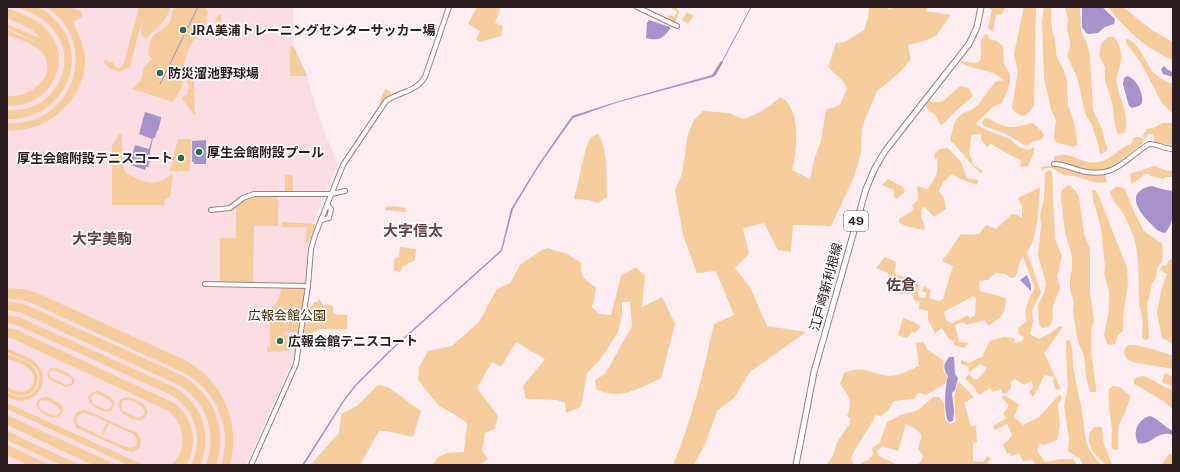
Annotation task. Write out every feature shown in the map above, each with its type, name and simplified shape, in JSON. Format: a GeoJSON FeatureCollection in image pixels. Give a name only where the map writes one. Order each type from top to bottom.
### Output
{"type":"FeatureCollection","features":[{"type":"Feature","properties":{"kind":"main road","name":"江戸崎新利根線"},"geometry":{"type":"LineString","coordinates":[[796,465],[814,372],[866,189],[875,168],[885,151],[969,44],[977,27],[981,7]]}},
{"type":"Feature","properties":{"kind":"street"},"geometry":{"type":"LineString","coordinates":[[251,465],[296,364],[308,286],[311,249],[330,194],[343,165],[382,105],[390,98],[418,86],[425,77],[449,7]]}},
{"type":"Feature","properties":{"kind":"street"},"geometry":{"type":"LineString","coordinates":[[637,7],[677,26]]}},
{"type":"Feature","properties":{"kind":"street"},"geometry":{"type":"LineString","coordinates":[[1054,164],[1060,164],[1082,171],[1101,173],[1111,171],[1119,167],[1149,144],[1155,144],[1173,149]]}},
{"type":"Feature","properties":{"kind":"street"},"geometry":{"type":"LineString","coordinates":[[211,210],[230,208],[243,198],[254,194],[330,194],[345,191]]}},
{"type":"Feature","properties":{"kind":"street"},"geometry":{"type":"LineString","coordinates":[[321,220],[329,218],[331,209],[327,204]]}},
{"type":"Feature","properties":{"kind":"street"},"geometry":{"type":"LineString","coordinates":[[205,284],[308,286]]}},
{"type":"Feature","properties":{"kind":"shaded area"},"geometry":{"type":"Polygon","coordinates":[[[7,7],[168,7],[172,10],[175,7],[251,7],[253,9],[258,7],[293,7],[293,45],[306,73],[318,115],[338,165],[333,174],[309,236],[307,254],[308,286],[301,332],[293,358],[280,390],[246,465],[7,465],[7,7]]]}},
{"type":"Feature","properties":{"kind":"shaded area"},"geometry":{"type":"Polygon","coordinates":[[[1082,7],[1102,7],[1114,18],[1114,24],[1105,27],[1098,33],[1086,33],[1082,27],[1082,7]]]}},
{"type":"Feature","properties":{"kind":"shaded area"},"geometry":{"type":"Polygon","coordinates":[[[649,20],[670,27],[670,29],[660,38],[646,38],[647,23],[649,20]]]}},
{"type":"Feature","properties":{"kind":"shaded area"},"geometry":{"type":"Polygon","coordinates":[[[721,61],[723,62],[716,75],[713,77],[619,102],[573,118],[539,166],[513,209],[502,251],[392,350],[356,386],[345,400],[304,465],[302,465],[344,399],[355,385],[391,349],[501,250],[511,209],[538,165],[572,116],[619,101],[712,75],[721,61]]]}},
{"type":"Feature","properties":{"kind":"shaded area"},"geometry":{"type":"Polygon","coordinates":[[[1164,66],[1173,72],[1173,77],[1163,74],[1161,69],[1164,66]]]}},
{"type":"Feature","properties":{"kind":"shaded area"},"geometry":{"type":"Polygon","coordinates":[[[1127,76],[1136,82],[1142,94],[1142,103],[1132,108],[1129,106],[1123,84],[1124,78],[1127,76]]]}},
{"type":"Feature","properties":{"kind":"shaded area"},"geometry":{"type":"Polygon","coordinates":[[[145,112],[161,117],[161,119],[158,131],[155,138],[153,138],[149,157],[151,158],[148,167],[146,167],[145,170],[130,165],[135,145],[149,149],[152,139],[139,134],[145,112]]]}},
{"type":"Feature","properties":{"kind":"shaded area","name":"厚生会館附設プール"},"geometry":{"type":"Polygon","coordinates":[[[206,140],[206,164],[194,164],[194,162],[192,162],[192,141],[206,140]]]}},
{"type":"Feature","properties":{"kind":"shaded area"},"geometry":{"type":"Polygon","coordinates":[[[1151,186],[1173,191],[1171,224],[1165,233],[1158,231],[1150,223],[1141,213],[1136,202],[1138,193],[1151,186]]]}},
{"type":"Feature","properties":{"kind":"shaded area"},"geometry":{"type":"Polygon","coordinates":[[[1027,275],[1031,285],[1031,291],[1020,280],[1027,275]]]}},
{"type":"Feature","properties":{"kind":"shaded area"},"geometry":{"type":"Polygon","coordinates":[[[949,357],[954,357],[955,374],[958,378],[955,390],[952,393],[954,411],[953,421],[949,422],[945,407],[945,393],[948,376],[944,366],[949,357]]]}},
{"type":"Feature","properties":{"kind":"shaded area"},"geometry":{"type":"Polygon","coordinates":[[[1150,416],[1173,431],[1173,435],[1163,434],[1147,443],[1138,443],[1136,439],[1137,426],[1142,420],[1150,416]]]}},
{"type":"Feature","properties":{"kind":"green space"},"geometry":{"type":"Polygon","coordinates":[[[28,6],[42,9],[58,23],[68,39],[72,55],[71,71],[65,87],[55,100],[42,110],[26,117],[8,119],[7,110],[23,109],[38,104],[50,95],[58,84],[63,70],[64,55],[60,41],[51,27],[40,18],[17,7],[28,6]]]}},
{"type":"Feature","properties":{"kind":"green space"},"geometry":{"type":"Polygon","coordinates":[[[46,7],[71,7],[82,12],[82,17],[73,22],[85,57],[85,68],[82,78],[73,98],[58,114],[40,125],[20,130],[7,131],[7,123],[30,121],[49,112],[63,98],[72,80],[76,60],[73,41],[63,22],[46,7]]]}},
{"type":"Feature","properties":{"kind":"green space"},"geometry":{"type":"Polygon","coordinates":[[[139,7],[171,7],[165,20],[146,39],[141,34],[142,20],[130,67],[120,72],[109,68],[104,63],[105,59],[109,62],[113,61],[115,67],[120,68],[124,63],[139,7]]]}},
{"type":"Feature","properties":{"kind":"green space"},"geometry":{"type":"Polygon","coordinates":[[[175,7],[204,7],[208,11],[204,30],[195,38],[190,46],[183,65],[184,75],[182,87],[173,102],[132,89],[141,80],[144,67],[152,59],[148,54],[152,38],[169,22],[172,11],[175,7]]]}},
{"type":"Feature","properties":{"kind":"green space"},"geometry":{"type":"Polygon","coordinates":[[[477,7],[501,7],[495,23],[503,26],[501,36],[480,42],[476,39],[480,31],[468,24],[477,7]]]}},
{"type":"Feature","properties":{"kind":"green space"},"geometry":{"type":"Polygon","coordinates":[[[673,7],[677,7],[677,10],[680,11],[674,25],[666,21],[669,15],[674,17],[677,12],[672,9],[673,7]]]}},
{"type":"Feature","properties":{"kind":"green space"},"geometry":{"type":"Polygon","coordinates":[[[869,7],[888,7],[889,10],[893,7],[928,7],[926,11],[951,15],[936,36],[908,45],[911,59],[903,69],[877,91],[862,127],[861,153],[854,177],[831,226],[793,225],[791,252],[778,250],[764,223],[743,228],[749,254],[735,268],[750,287],[767,326],[806,332],[750,372],[734,398],[717,411],[706,442],[694,465],[673,465],[686,431],[714,324],[734,315],[716,271],[697,273],[683,235],[675,190],[682,174],[688,134],[694,120],[703,111],[729,113],[743,119],[763,110],[780,97],[786,101],[791,109],[796,126],[796,145],[792,170],[810,179],[815,157],[821,141],[826,110],[840,105],[847,88],[842,80],[828,67],[836,43],[845,42],[864,30],[868,18],[869,7]]]}},
{"type":"Feature","properties":{"kind":"green space"},"geometry":{"type":"Polygon","coordinates":[[[988,7],[1005,7],[1002,14],[996,15],[993,32],[988,28],[992,10],[988,7]]]}},
{"type":"Feature","properties":{"kind":"green space"},"geometry":{"type":"Polygon","coordinates":[[[1024,7],[1036,7],[1034,105],[1024,116],[1015,112],[1012,108],[1018,71],[1014,55],[1024,7]]]}},
{"type":"Feature","properties":{"kind":"green space"},"geometry":{"type":"Polygon","coordinates":[[[1044,7],[1051,7],[1052,30],[1055,39],[1057,58],[1063,68],[1067,81],[1068,105],[1076,132],[1077,145],[1073,147],[1055,141],[1054,136],[1056,120],[1051,109],[1044,78],[1042,21],[1044,7]]]}},
{"type":"Feature","properties":{"kind":"green space"},"geometry":{"type":"Polygon","coordinates":[[[1065,7],[1080,7],[1081,31],[1087,43],[1090,57],[1093,110],[1102,129],[1107,147],[1107,151],[1101,154],[1099,152],[1099,147],[1092,125],[1085,113],[1077,77],[1067,56],[1070,42],[1065,7]]]}},
{"type":"Feature","properties":{"kind":"green space"},"geometry":{"type":"Polygon","coordinates":[[[1108,7],[1123,7],[1153,31],[1173,42],[1173,60],[1145,45],[1129,31],[1108,7]]]}},
{"type":"Feature","properties":{"kind":"green space"},"geometry":{"type":"Polygon","coordinates":[[[7,8],[38,22],[43,26],[55,43],[59,56],[58,69],[53,81],[45,92],[35,100],[22,105],[7,106],[7,96],[24,94],[32,90],[44,78],[47,70],[47,62],[43,54],[36,47],[7,35],[7,30],[43,45],[7,28],[7,24],[40,38],[32,30],[7,18],[7,8]]]}},
{"type":"Feature","properties":{"kind":"green space"},"geometry":{"type":"Polygon","coordinates":[[[687,12],[694,16],[688,24],[682,20],[687,12]]]}},
{"type":"Feature","properties":{"kind":"green space"},"geometry":{"type":"Polygon","coordinates":[[[219,14],[221,14],[221,34],[213,34],[217,31],[215,19],[219,14]]]}},
{"type":"Feature","properties":{"kind":"green space"},"geometry":{"type":"Polygon","coordinates":[[[985,34],[988,35],[989,39],[997,41],[1003,46],[1004,64],[1010,74],[1010,81],[1002,103],[994,106],[975,124],[1010,139],[1019,147],[1028,150],[1034,147],[1034,153],[1028,166],[1020,167],[1021,160],[991,144],[987,147],[981,139],[981,134],[971,135],[969,155],[972,159],[973,165],[950,140],[955,121],[963,113],[978,105],[995,82],[1004,80],[993,73],[970,67],[959,61],[977,63],[981,59],[981,40],[985,34]]]}},
{"type":"Feature","properties":{"kind":"green space"},"geometry":{"type":"Polygon","coordinates":[[[1108,37],[1114,37],[1119,44],[1121,52],[1121,61],[1116,81],[1125,113],[1126,126],[1125,133],[1118,134],[1115,125],[1112,102],[1105,80],[1105,67],[1099,56],[1101,44],[1108,37]]]}},
{"type":"Feature","properties":{"kind":"green space"},"geometry":{"type":"Polygon","coordinates":[[[1127,39],[1135,44],[1158,77],[1173,84],[1173,114],[1162,103],[1141,63],[1126,43],[1127,39]]]}},
{"type":"Feature","properties":{"kind":"green space"},"geometry":{"type":"Polygon","coordinates":[[[290,45],[294,47],[307,76],[290,76],[290,45]]]}},
{"type":"Feature","properties":{"kind":"green space"},"geometry":{"type":"Polygon","coordinates":[[[194,77],[195,116],[182,99],[182,97],[188,94],[187,91],[189,88],[187,81],[194,77]]]}},
{"type":"Feature","properties":{"kind":"green space"},"geometry":{"type":"Polygon","coordinates":[[[960,86],[969,88],[973,96],[942,125],[939,123],[934,114],[929,112],[925,103],[928,100],[931,102],[942,102],[960,86]]]}},
{"type":"Feature","properties":{"kind":"green space"},"geometry":{"type":"Polygon","coordinates":[[[385,89],[392,93],[380,105],[379,103],[385,89]]]}},
{"type":"Feature","properties":{"kind":"green space"},"geometry":{"type":"Polygon","coordinates":[[[986,118],[1010,127],[1033,124],[1040,129],[1044,135],[1042,139],[1032,142],[1028,146],[1024,145],[1006,134],[984,126],[982,122],[986,118]]]}},
{"type":"Feature","properties":{"kind":"green space"},"geometry":{"type":"Polygon","coordinates":[[[1162,123],[1173,123],[1173,146],[1167,146],[1155,142],[1153,134],[1149,134],[1145,138],[1142,137],[1147,129],[1156,127],[1162,123]]]}},
{"type":"Feature","properties":{"kind":"green space"},"geometry":{"type":"Polygon","coordinates":[[[119,134],[122,135],[122,158],[125,172],[143,181],[154,183],[165,179],[171,174],[173,176],[170,197],[165,199],[164,205],[112,205],[112,146],[119,134]]]}},
{"type":"Feature","properties":{"kind":"green space"},"geometry":{"type":"Polygon","coordinates":[[[598,134],[604,149],[607,173],[607,197],[598,203],[588,200],[574,199],[586,148],[591,137],[598,134]]]}},
{"type":"Feature","properties":{"kind":"green space"},"geometry":{"type":"Polygon","coordinates":[[[1134,137],[1144,139],[1143,143],[1110,169],[1104,170],[1107,182],[1098,183],[1065,175],[1053,168],[1048,168],[1041,171],[1041,167],[1054,165],[1054,157],[1060,155],[1071,156],[1092,163],[1104,161],[1131,144],[1134,137]]]}},
{"type":"Feature","properties":{"kind":"green space"},"geometry":{"type":"Polygon","coordinates":[[[178,139],[191,139],[190,171],[170,171],[178,139]]]}},
{"type":"Feature","properties":{"kind":"green space"},"geometry":{"type":"Polygon","coordinates":[[[948,148],[961,162],[967,178],[978,180],[977,185],[952,174],[943,182],[939,191],[944,198],[946,209],[934,217],[925,207],[922,207],[921,216],[925,227],[924,230],[905,226],[899,222],[899,219],[914,210],[912,206],[918,199],[917,186],[927,189],[933,182],[936,175],[938,164],[937,159],[934,158],[935,153],[940,149],[948,148]]]}},
{"type":"Feature","properties":{"kind":"green space"},"geometry":{"type":"Polygon","coordinates":[[[973,165],[983,171],[981,173],[973,165]]]}},
{"type":"Feature","properties":{"kind":"green space"},"geometry":{"type":"Polygon","coordinates":[[[1154,166],[1168,171],[1173,170],[1173,177],[1165,177],[1164,179],[1150,176],[1149,174],[1144,174],[1131,184],[1130,174],[1154,166]]]}},
{"type":"Feature","properties":{"kind":"green space"},"geometry":{"type":"Polygon","coordinates":[[[1048,170],[1052,171],[1055,239],[1062,256],[1057,276],[1060,288],[1053,306],[1052,322],[1049,327],[1042,328],[1039,324],[1038,305],[1044,293],[1046,283],[1038,255],[1041,226],[1040,215],[1044,199],[1045,174],[1048,170]]]}},
{"type":"Feature","properties":{"kind":"green space"},"geometry":{"type":"Polygon","coordinates":[[[285,175],[293,175],[293,192],[285,192],[285,175]]]}},
{"type":"Feature","properties":{"kind":"green space"},"geometry":{"type":"Polygon","coordinates":[[[888,179],[903,187],[905,192],[897,199],[894,197],[894,190],[882,185],[888,179]]]}},
{"type":"Feature","properties":{"kind":"green space"},"geometry":{"type":"Polygon","coordinates":[[[1069,185],[1074,189],[1079,197],[1084,234],[1090,249],[1090,292],[1094,321],[1091,329],[1091,351],[1096,392],[1090,392],[1086,376],[1084,356],[1078,342],[1073,311],[1074,302],[1070,289],[1072,257],[1065,232],[1061,199],[1061,192],[1069,185]]]}},
{"type":"Feature","properties":{"kind":"green space"},"geometry":{"type":"Polygon","coordinates":[[[1040,187],[1036,229],[1034,238],[1027,252],[1041,292],[1032,311],[1033,321],[1030,334],[1039,339],[1060,326],[1063,327],[1044,353],[1061,389],[1056,390],[1053,382],[1054,377],[1044,375],[1033,397],[1029,392],[1033,387],[1032,381],[1024,385],[1015,379],[1011,382],[1011,388],[1007,393],[1002,394],[1001,389],[992,392],[990,388],[979,395],[965,378],[969,374],[974,379],[978,379],[986,370],[986,367],[980,364],[969,372],[968,366],[961,364],[961,360],[969,363],[983,356],[990,341],[1004,337],[1014,338],[1015,343],[1022,341],[1024,338],[1019,334],[1018,328],[1027,321],[1026,308],[1035,288],[1023,257],[1020,261],[1016,277],[1010,278],[1006,274],[995,273],[988,280],[979,281],[980,291],[1006,298],[1005,308],[1000,318],[988,326],[985,320],[967,325],[963,322],[955,325],[959,342],[969,343],[964,348],[954,345],[954,341],[949,339],[942,328],[935,333],[928,320],[928,311],[919,309],[920,302],[914,300],[912,294],[900,294],[899,282],[890,282],[888,273],[876,268],[885,257],[896,262],[895,274],[919,285],[918,297],[925,298],[926,293],[922,291],[924,286],[931,291],[929,298],[939,301],[943,299],[953,266],[942,261],[961,234],[979,234],[986,225],[996,229],[1012,214],[1022,218],[1022,207],[1018,198],[1040,187]],[[973,296],[944,312],[946,320],[952,323],[968,315],[970,318],[975,316],[976,298],[973,296]]]}},
{"type":"Feature","properties":{"kind":"green space"},"geometry":{"type":"Polygon","coordinates":[[[1116,187],[1125,189],[1134,212],[1144,231],[1162,244],[1162,261],[1157,268],[1156,277],[1152,284],[1147,302],[1149,338],[1147,340],[1144,340],[1142,337],[1142,315],[1139,304],[1136,246],[1126,220],[1111,195],[1110,192],[1116,187]]]}},
{"type":"Feature","properties":{"kind":"green space"},"geometry":{"type":"Polygon","coordinates":[[[1092,190],[1095,190],[1098,194],[1127,268],[1128,284],[1123,317],[1123,331],[1118,335],[1115,344],[1111,345],[1107,344],[1104,335],[1109,309],[1109,292],[1104,274],[1105,267],[1101,228],[1092,190]]]}},
{"type":"Feature","properties":{"kind":"green space"},"geometry":{"type":"Polygon","coordinates":[[[276,197],[278,201],[278,226],[254,226],[253,283],[220,283],[220,238],[236,238],[236,208],[252,198],[276,197]]]}},
{"type":"Feature","properties":{"kind":"green space"},"geometry":{"type":"Polygon","coordinates":[[[394,206],[405,208],[406,212],[385,210],[385,207],[394,206]]]}},
{"type":"Feature","properties":{"kind":"green space"},"geometry":{"type":"Polygon","coordinates":[[[282,222],[316,224],[308,244],[306,243],[307,227],[282,227],[282,222]]]}},
{"type":"Feature","properties":{"kind":"green space"},"geometry":{"type":"Polygon","coordinates":[[[400,247],[416,249],[415,260],[402,267],[400,272],[394,271],[394,259],[399,257],[400,247]]]}},
{"type":"Feature","properties":{"kind":"green space"},"geometry":{"type":"Polygon","coordinates":[[[548,248],[567,254],[581,263],[582,275],[596,288],[592,307],[599,314],[611,315],[621,276],[636,267],[645,276],[642,307],[662,297],[675,324],[661,378],[640,388],[618,394],[596,389],[595,380],[605,374],[632,326],[630,302],[622,302],[622,316],[618,332],[600,360],[587,373],[581,407],[566,413],[565,403],[557,400],[526,399],[523,386],[545,359],[516,342],[501,367],[492,362],[477,388],[498,416],[495,429],[485,433],[482,450],[488,459],[479,465],[433,465],[438,457],[448,453],[464,452],[467,423],[439,406],[418,380],[419,367],[428,351],[452,346],[479,322],[497,289],[510,283],[520,265],[542,250],[548,248]]]}},
{"type":"Feature","properties":{"kind":"green space"},"geometry":{"type":"Polygon","coordinates":[[[1173,258],[1173,344],[1162,338],[1157,313],[1162,288],[1167,274],[1160,270],[1162,265],[1166,266],[1169,260],[1173,258]]]}},
{"type":"Feature","properties":{"kind":"green space","name":"広報会館公園"},"geometry":{"type":"Polygon","coordinates":[[[281,286],[308,286],[301,332],[283,332],[283,334],[289,335],[289,351],[267,352],[267,347],[270,347],[270,315],[267,314],[277,301],[281,286]]]}},
{"type":"Feature","properties":{"kind":"green space"},"geometry":{"type":"Polygon","coordinates":[[[7,288],[35,292],[187,361],[200,370],[220,393],[231,420],[233,450],[230,465],[221,465],[225,438],[219,412],[205,390],[196,381],[184,373],[27,301],[7,298],[7,288]]]}},
{"type":"Feature","properties":{"kind":"green space"},"geometry":{"type":"Polygon","coordinates":[[[318,298],[323,305],[331,305],[333,307],[333,314],[347,315],[347,329],[319,329],[308,336],[308,334],[304,334],[305,324],[308,323],[308,308],[315,302],[318,302],[318,298]]]}},
{"type":"Feature","properties":{"kind":"green space"},"geometry":{"type":"Polygon","coordinates":[[[7,301],[24,304],[181,375],[192,383],[210,402],[219,426],[221,439],[220,452],[216,465],[206,465],[211,442],[210,430],[202,408],[187,391],[177,384],[21,313],[7,310],[7,301]]]}},
{"type":"Feature","properties":{"kind":"green space"},"geometry":{"type":"Polygon","coordinates":[[[7,315],[19,317],[174,387],[184,394],[198,411],[205,431],[204,454],[200,465],[191,465],[197,445],[197,435],[192,417],[180,401],[171,395],[17,325],[7,323],[7,315]]]}},
{"type":"Feature","properties":{"kind":"green space"},"geometry":{"type":"Polygon","coordinates":[[[903,318],[914,322],[921,327],[915,333],[912,332],[907,338],[898,335],[903,318]]]}},
{"type":"Feature","properties":{"kind":"green space"},"geometry":{"type":"Polygon","coordinates":[[[7,328],[15,329],[174,403],[186,416],[192,432],[192,449],[186,465],[170,465],[180,453],[183,438],[179,424],[169,411],[13,339],[7,338],[7,328]]]}},
{"type":"Feature","properties":{"kind":"green space"},"geometry":{"type":"Polygon","coordinates":[[[1068,340],[1070,341],[1072,347],[1073,368],[1081,406],[1086,441],[1089,449],[1101,465],[1083,465],[1080,459],[1068,451],[1069,439],[1064,406],[1068,386],[1066,342],[1068,340]]]}},
{"type":"Feature","properties":{"kind":"green space"},"geometry":{"type":"Polygon","coordinates":[[[923,342],[928,350],[944,361],[943,370],[947,376],[946,383],[926,395],[919,393],[913,399],[894,401],[887,412],[880,416],[876,415],[851,458],[854,465],[826,465],[833,456],[837,442],[849,425],[851,419],[847,416],[850,406],[850,399],[840,384],[844,373],[857,370],[866,370],[881,375],[891,376],[903,373],[919,366],[916,343],[923,342]]]}},
{"type":"Feature","properties":{"kind":"green space"},"geometry":{"type":"Polygon","coordinates":[[[1129,345],[1157,350],[1173,356],[1173,369],[1136,363],[1128,360],[1124,354],[1125,348],[1129,345]]]}},
{"type":"Feature","properties":{"kind":"green space"},"geometry":{"type":"Polygon","coordinates":[[[7,348],[31,359],[41,370],[43,382],[41,387],[34,397],[28,400],[18,401],[12,399],[7,397],[7,392],[22,397],[32,393],[38,386],[38,371],[29,362],[7,352],[7,348]]]}},
{"type":"Feature","properties":{"kind":"green space"},"geometry":{"type":"Polygon","coordinates":[[[7,354],[29,363],[37,372],[38,381],[31,393],[18,396],[7,391],[7,387],[18,392],[26,391],[33,383],[34,376],[28,368],[7,358],[7,354]]]}},
{"type":"Feature","properties":{"kind":"green space"},"geometry":{"type":"Polygon","coordinates":[[[51,368],[57,368],[73,377],[75,380],[73,385],[66,387],[49,379],[47,373],[51,368]],[[52,370],[49,373],[51,378],[67,385],[72,383],[72,379],[52,370]]]}},
{"type":"Feature","properties":{"kind":"green space"},"geometry":{"type":"Polygon","coordinates":[[[1165,373],[1173,377],[1173,386],[1162,382],[1165,373]]]}},
{"type":"Feature","properties":{"kind":"green space"},"geometry":{"type":"Polygon","coordinates":[[[1143,376],[1173,390],[1173,410],[1165,402],[1134,384],[1134,380],[1137,377],[1143,376]]]}},
{"type":"Feature","properties":{"kind":"green space"},"geometry":{"type":"Polygon","coordinates":[[[958,381],[974,397],[964,403],[971,426],[976,426],[977,442],[973,443],[973,461],[983,462],[987,456],[991,458],[988,463],[992,465],[917,465],[922,460],[923,456],[918,449],[922,435],[914,428],[906,424],[898,451],[882,446],[877,451],[879,456],[894,463],[893,465],[860,465],[873,455],[872,448],[880,442],[887,422],[901,415],[918,410],[933,397],[939,397],[944,403],[945,420],[950,424],[956,421],[954,398],[958,381]]]}},
{"type":"Feature","properties":{"kind":"green space"},"geometry":{"type":"Polygon","coordinates":[[[378,385],[388,387],[421,411],[413,437],[387,431],[379,431],[360,465],[310,465],[339,433],[341,414],[357,406],[378,385]]]}},
{"type":"Feature","properties":{"kind":"green space"},"geometry":{"type":"Polygon","coordinates":[[[1113,386],[1120,387],[1130,396],[1127,408],[1119,426],[1118,449],[1114,450],[1112,448],[1112,431],[1108,400],[1109,389],[1113,386]]]}},
{"type":"Feature","properties":{"kind":"green space"},"geometry":{"type":"Polygon","coordinates":[[[100,391],[112,398],[115,404],[111,411],[106,412],[92,405],[88,397],[90,394],[100,391]],[[94,394],[91,398],[93,404],[106,410],[111,408],[112,404],[109,400],[94,394]]]}},
{"type":"Feature","properties":{"kind":"green space"},"geometry":{"type":"Polygon","coordinates":[[[1060,394],[1062,398],[1058,405],[1060,426],[1057,440],[1044,445],[1039,443],[1037,451],[1045,462],[1060,459],[1073,459],[1077,465],[1038,465],[1032,460],[1023,461],[1019,453],[1011,456],[1010,453],[1007,454],[1003,444],[1008,441],[1012,435],[1007,424],[995,430],[993,426],[1006,418],[1003,414],[1009,405],[1001,397],[1005,395],[1019,405],[1014,417],[1023,425],[1039,417],[1060,394]]]}},
{"type":"Feature","properties":{"kind":"green space"},"geometry":{"type":"Polygon","coordinates":[[[43,397],[48,397],[61,404],[63,410],[60,415],[49,417],[39,410],[37,406],[38,401],[43,397]],[[41,400],[38,405],[41,410],[54,416],[59,414],[60,410],[57,406],[41,400]]]}},
{"type":"Feature","properties":{"kind":"green space"},"geometry":{"type":"Polygon","coordinates":[[[127,397],[137,400],[143,404],[148,413],[144,419],[133,419],[127,416],[119,408],[118,404],[121,400],[127,397]],[[124,400],[121,405],[123,411],[138,418],[144,415],[141,406],[128,400],[124,400]]]}},
{"type":"Feature","properties":{"kind":"green space"},"geometry":{"type":"Polygon","coordinates":[[[7,403],[144,465],[128,465],[7,409],[7,403]]]}},
{"type":"Feature","properties":{"kind":"green space"},"geometry":{"type":"Polygon","coordinates":[[[86,410],[137,433],[141,440],[140,448],[133,452],[127,451],[77,428],[74,423],[74,418],[79,411],[86,410]],[[83,413],[77,418],[78,425],[101,436],[107,422],[83,413]],[[109,423],[102,437],[129,448],[136,446],[137,439],[133,434],[109,423]]]}},
{"type":"Feature","properties":{"kind":"green space"},"geometry":{"type":"Polygon","coordinates":[[[7,415],[117,465],[93,465],[7,425],[7,415]]]}},
{"type":"Feature","properties":{"kind":"green space"},"geometry":{"type":"Polygon","coordinates":[[[1094,427],[1102,427],[1103,441],[1112,465],[1106,465],[1091,448],[1089,437],[1090,432],[1094,427]]]}},
{"type":"Feature","properties":{"kind":"green space"},"geometry":{"type":"Polygon","coordinates":[[[7,431],[80,465],[61,465],[7,440],[7,431]]]}},
{"type":"Feature","properties":{"kind":"green space"},"geometry":{"type":"Polygon","coordinates":[[[7,445],[50,465],[28,465],[7,455],[7,445]]]}},
{"type":"Feature","properties":{"kind":"green space"},"geometry":{"type":"Polygon","coordinates":[[[1169,454],[1173,454],[1173,465],[1157,465],[1162,464],[1169,454]]]}},
{"type":"Feature","properties":{"kind":"waterway"},"geometry":{"type":"LineString","coordinates":[[160,84],[198,7]]}},
{"type":"Feature","properties":{"kind":"waterway"},"geometry":{"type":"LineString","coordinates":[[722,62],[751,7]]}},
{"type":"Feature","properties":{"kind":"place","name":"JRA美浦トレーニングセンターサッカー場"},"geometry":{"type":"Point","coordinates":[183,30]}},
{"type":"Feature","properties":{"kind":"place","name":"防災溜池野球場"},"geometry":{"type":"Point","coordinates":[160,73]}},
{"type":"Feature","properties":{"kind":"place","name":"厚生会館附設プール"},"geometry":{"type":"Point","coordinates":[199,152]}},
{"type":"Feature","properties":{"kind":"place","name":"厚生会館附設テニスコート"},"geometry":{"type":"Point","coordinates":[181,158]}},
{"type":"Feature","properties":{"kind":"place","name":"広報会館テニスコート"},"geometry":{"type":"Point","coordinates":[280,341]}},
{"type":"Feature","properties":{"kind":"district","name":"大字信太"},"geometry":{"type":"Point","coordinates":[413,230]}},
{"type":"Feature","properties":{"kind":"district","name":"大字美駒"},"geometry":{"type":"Point","coordinates":[102,238]}},
{"type":"Feature","properties":{"kind":"district","name":"佐倉"},"geometry":{"type":"Point","coordinates":[901,284]}}]}
